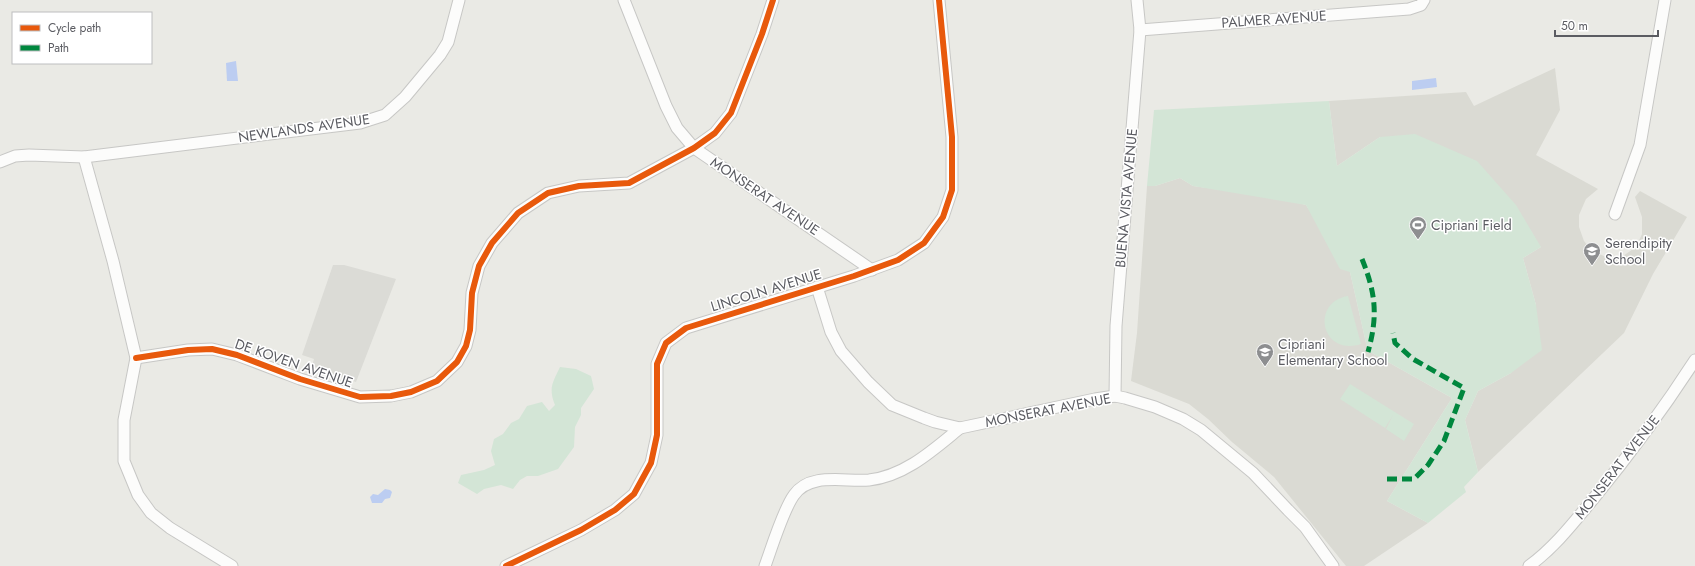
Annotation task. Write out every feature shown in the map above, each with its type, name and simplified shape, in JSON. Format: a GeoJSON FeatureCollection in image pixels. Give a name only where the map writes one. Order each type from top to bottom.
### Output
{"type":"FeatureCollection","features":[{"type":"Feature","properties":{"kind":"street","name":"NEWLANDS AVENUE"},"geometry":{"type":"LineString","coordinates":[[0,162],[15,156],[29,155],[84,157],[360,123],[385,115],[405,98],[440,55],[448,42],[459,0]]}},
{"type":"Feature","properties":{"kind":"street","name":"MONSERAT AVENUE"},"geometry":{"type":"LineString","coordinates":[[624,0],[666,106],[677,128],[694,148],[872,270]]}},
{"type":"Feature","properties":{"kind":"street","name":"DE KOVEN AVENUE"},"geometry":{"type":"LineString","coordinates":[[136,358],[188,350],[212,349],[250,359],[300,379],[351,395],[377,398],[411,392],[437,381],[457,362],[466,346],[470,330],[472,293],[478,266],[492,243],[518,213],[548,192],[579,186],[629,183],[694,148],[715,133],[731,113],[762,34],[773,0]]}},
{"type":"Feature","properties":{"kind":"street","name":"LINCOLN AVENUE"},"geometry":{"type":"LineString","coordinates":[[506,566],[581,530],[615,510],[634,494],[651,463],[657,435],[657,364],[666,343],[686,328],[872,270],[898,260],[924,243],[943,217],[952,190],[952,137],[939,0]]}},
{"type":"Feature","properties":{"kind":"street","name":"BUENA VISTA AVENUE"},"geometry":{"type":"LineString","coordinates":[[1115,396],[1116,326],[1140,30],[1137,0]]}},
{"type":"Feature","properties":{"kind":"street","name":"PALMER AVENUE"},"geometry":{"type":"LineString","coordinates":[[1140,30],[1409,9],[1422,5],[1424,0]]}},
{"type":"Feature","properties":{"kind":"street"},"geometry":{"type":"LineString","coordinates":[[1615,214],[1640,145],[1665,0]]}},
{"type":"Feature","properties":{"kind":"street"},"geometry":{"type":"LineString","coordinates":[[84,157],[113,261],[136,358],[124,420],[124,461],[138,495],[151,513],[170,528],[232,566]]}},
{"type":"Feature","properties":{"kind":"street","name":"MONSERAT AVENUE"},"geometry":{"type":"LineString","coordinates":[[817,287],[831,332],[841,351],[868,382],[892,405],[935,422],[960,428],[1115,396],[1155,407],[1183,419],[1201,430],[1253,473],[1305,527],[1333,566]]}},
{"type":"Feature","properties":{"kind":"street","name":"MONSERAT AVENUE"},"geometry":{"type":"LineString","coordinates":[[1529,566],[1543,556],[1565,533],[1600,490],[1668,402],[1695,360]]}},
{"type":"Feature","properties":{"kind":"street"},"geometry":{"type":"LineString","coordinates":[[765,566],[785,513],[794,495],[807,484],[823,479],[869,480],[887,477],[928,454],[960,428]]}},
{"type":"Feature","properties":{"kind":"shaded area","name":"Serendipity School"},"geometry":{"type":"Polygon","coordinates":[[[1555,68],[1560,110],[1536,155],[1598,189],[1586,199],[1579,215],[1579,227],[1584,241],[1592,251],[1604,256],[1623,256],[1636,247],[1642,234],[1642,217],[1635,197],[1640,191],[1687,217],[1653,274],[1624,333],[1478,472],[1465,420],[1478,391],[1511,373],[1536,305],[1523,258],[1541,247],[1380,137],[1337,166],[1329,101],[1466,92],[1474,106],[1555,68]]]}},
{"type":"Feature","properties":{"kind":"shaded area","name":"Cipriani Elementary School"},"geometry":{"type":"Polygon","coordinates":[[[1180,178],[1193,186],[1275,197],[1306,205],[1350,272],[1368,352],[1452,398],[1387,501],[1428,523],[1364,566],[1346,566],[1274,477],[1232,442],[1208,419],[1189,404],[1131,381],[1137,333],[1147,186],[1155,186],[1180,178]]]}},
{"type":"Feature","properties":{"kind":"shaded area"},"geometry":{"type":"Polygon","coordinates":[[[333,265],[344,265],[396,279],[356,382],[312,366],[314,359],[302,355],[333,265]]]}},
{"type":"Feature","properties":{"kind":"green space"},"geometry":{"type":"Polygon","coordinates":[[[1329,101],[1337,166],[1380,137],[1415,134],[1477,161],[1516,205],[1541,247],[1523,258],[1536,305],[1542,350],[1511,373],[1478,391],[1465,420],[1478,472],[1464,487],[1466,492],[1428,523],[1387,501],[1452,398],[1368,352],[1350,272],[1340,269],[1306,205],[1193,186],[1180,178],[1155,186],[1147,186],[1154,110],[1329,101]]]}},
{"type":"Feature","properties":{"kind":"green space"},"geometry":{"type":"Polygon","coordinates":[[[1348,296],[1361,344],[1347,346],[1337,343],[1329,336],[1325,327],[1325,317],[1328,308],[1336,300],[1348,296]]]}},
{"type":"Feature","properties":{"kind":"green space"},"geometry":{"type":"Polygon","coordinates":[[[560,367],[576,369],[591,376],[594,389],[581,408],[581,415],[575,427],[574,447],[558,469],[538,476],[527,476],[520,480],[513,489],[501,485],[484,489],[477,494],[458,483],[461,475],[484,470],[495,465],[491,451],[494,439],[503,434],[511,423],[519,419],[527,406],[542,402],[549,411],[555,405],[552,394],[552,385],[560,367]]]}},
{"type":"Feature","properties":{"kind":"green space"},"geometry":{"type":"Polygon","coordinates":[[[1350,384],[1414,424],[1404,441],[1386,429],[1393,415],[1385,428],[1340,399],[1350,384]]]}},
{"type":"Feature","properties":{"kind":"water"},"geometry":{"type":"Polygon","coordinates":[[[236,61],[238,81],[227,81],[226,63],[236,61]]]}},
{"type":"Feature","properties":{"kind":"water"},"geometry":{"type":"Polygon","coordinates":[[[1436,78],[1437,87],[1412,90],[1412,81],[1436,78]]]}},
{"type":"Feature","properties":{"kind":"water"},"geometry":{"type":"Polygon","coordinates":[[[385,489],[392,492],[390,498],[385,499],[382,503],[372,503],[370,497],[373,494],[378,495],[385,489]]]}},
{"type":"Feature","properties":{"kind":"marked path"},"geometry":{"type":"LineString","coordinates":[[1362,259],[1373,294],[1374,305],[1373,327],[1368,352]]}},
{"type":"Feature","properties":{"kind":"marked path"},"geometry":{"type":"LineString","coordinates":[[1387,479],[1414,479],[1428,465],[1444,441],[1464,388],[1413,359],[1395,343],[1393,333]]}},
{"type":"Feature","properties":{"kind":"cycle path"},"geometry":{"type":"LineString","coordinates":[[136,358],[188,350],[212,349],[237,355],[300,379],[360,397],[391,396],[411,392],[437,381],[457,362],[466,346],[470,330],[472,293],[479,266],[492,243],[518,213],[548,193],[579,186],[629,183],[694,148],[715,133],[731,113],[762,34],[773,0]]}},
{"type":"Feature","properties":{"kind":"cycle path"},"geometry":{"type":"LineString","coordinates":[[506,566],[581,530],[615,510],[634,494],[651,463],[657,435],[657,364],[666,343],[686,328],[854,276],[898,260],[924,243],[943,217],[952,190],[952,137],[939,0]]}},
{"type":"Feature","properties":{"kind":"place","name":"Cipriani Field"},"geometry":{"type":"Point","coordinates":[1418,240]}},
{"type":"Feature","properties":{"kind":"place","name":"Serendipity School"},"geometry":{"type":"Point","coordinates":[1592,266]}},
{"type":"Feature","properties":{"kind":"place","name":"Cipriani Elementary School"},"geometry":{"type":"Point","coordinates":[1265,367]}}]}
